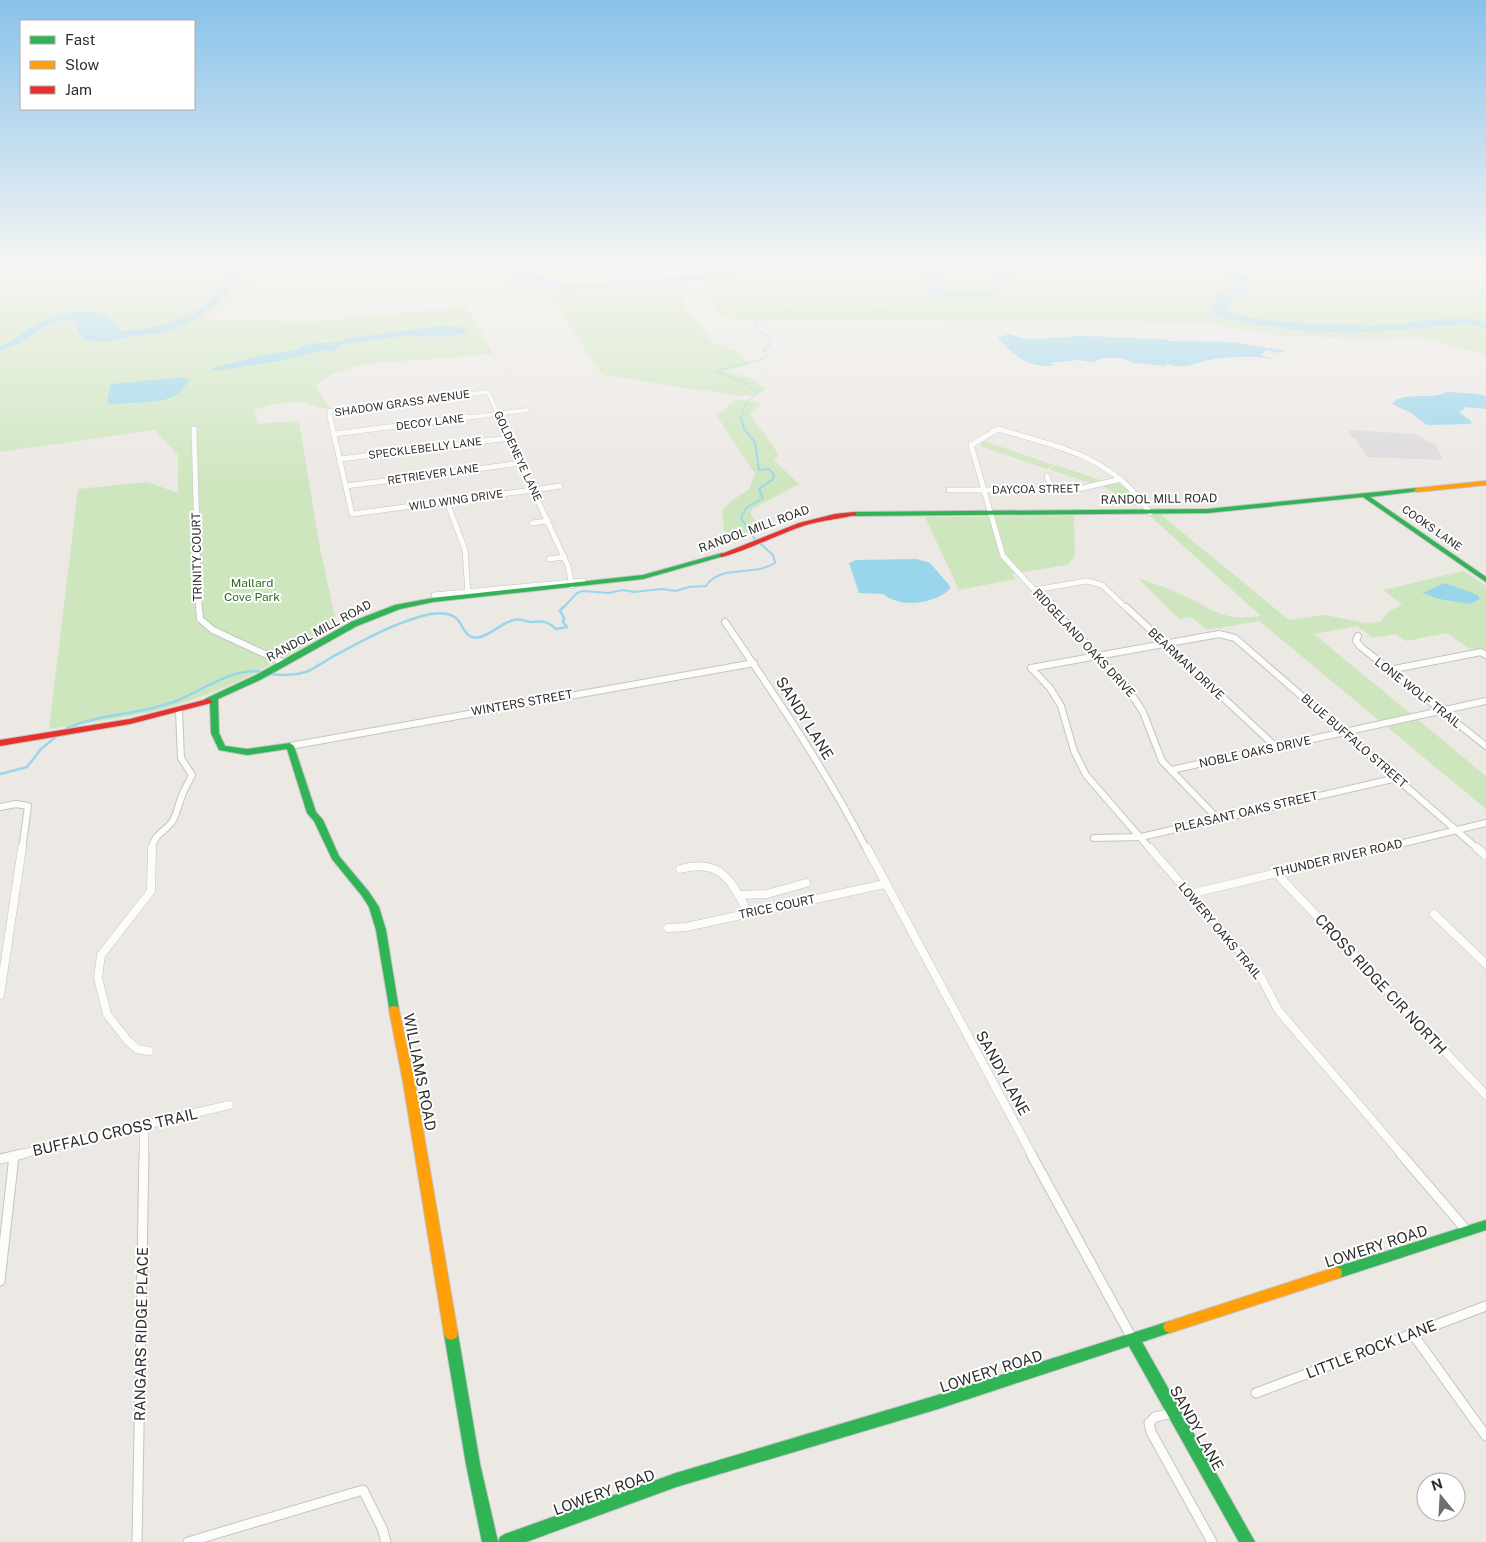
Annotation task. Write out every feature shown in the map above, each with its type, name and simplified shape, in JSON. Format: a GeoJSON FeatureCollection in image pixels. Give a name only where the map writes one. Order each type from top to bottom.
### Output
{"type":"FeatureCollection","features":[{"type":"Feature","properties":{"kind":"street","name":"GOLDENEYE LANE"},"geometry":{"type":"LineString","coordinates":[[488,392],[565,557],[572,584]]}},
{"type":"Feature","properties":{"kind":"street","name":"SHADOW GRASS AVENUE"},"geometry":{"type":"LineString","coordinates":[[352,514],[329,411],[488,392]]}},
{"type":"Feature","properties":{"kind":"street","name":"DECOY LANE"},"geometry":{"type":"LineString","coordinates":[[334,434],[527,410]]}},
{"type":"Feature","properties":{"kind":"street","name":"TRINITY COURT"},"geometry":{"type":"LineString","coordinates":[[194,429],[197,587],[200,620],[213,630],[284,663]]}},
{"type":"Feature","properties":{"kind":"street","name":"RIDGELAND OAKS DRIVE"},"geometry":{"type":"LineString","coordinates":[[1121,479],[1095,460],[998,429],[971,445],[1003,556],[1124,683],[1137,700],[1145,717],[1156,751],[1171,770],[1218,819]]}},
{"type":"Feature","properties":{"kind":"street","name":"SPECKLEBELLY LANE"},"geometry":{"type":"LineString","coordinates":[[340,459],[509,438]]}},
{"type":"Feature","properties":{"kind":"street","name":"RETRIEVER LANE"},"geometry":{"type":"LineString","coordinates":[[346,486],[521,462]]}},
{"type":"Feature","properties":{"kind":"street"},"geometry":{"type":"LineString","coordinates":[[1047,476],[1052,490]]}},
{"type":"Feature","properties":{"kind":"street","name":"DAYCOA STREET"},"geometry":{"type":"LineString","coordinates":[[949,490],[1080,489],[1121,479]]}},
{"type":"Feature","properties":{"kind":"street"},"geometry":{"type":"LineString","coordinates":[[1121,479],[1141,498],[1150,512]]}},
{"type":"Feature","properties":{"kind":"street","name":"RANDOL MILL ROAD"},"geometry":{"type":"LineString","coordinates":[[434,595],[468,594],[620,581],[662,573],[744,548],[802,523],[835,515],[877,513],[1208,512],[1486,483]]}},
{"type":"Feature","properties":{"kind":"street","name":"WILD WING DRIVE"},"geometry":{"type":"LineString","coordinates":[[352,514],[560,486]]}},
{"type":"Feature","properties":{"kind":"street","name":"COOKS LANE"},"geometry":{"type":"LineString","coordinates":[[1365,496],[1486,580]]}},
{"type":"Feature","properties":{"kind":"street"},"geometry":{"type":"LineString","coordinates":[[447,502],[465,550],[468,594]]}},
{"type":"Feature","properties":{"kind":"street"},"geometry":{"type":"LineString","coordinates":[[532,523],[548,521]]}},
{"type":"Feature","properties":{"kind":"street"},"geometry":{"type":"LineString","coordinates":[[549,559],[565,557]]}},
{"type":"Feature","properties":{"kind":"street","name":"RANDOL MILL ROAD"},"geometry":{"type":"LineString","coordinates":[[572,584],[583,580]]}},
{"type":"Feature","properties":{"kind":"street","name":"BEARMAN DRIVE"},"geometry":{"type":"LineString","coordinates":[[1034,590],[1087,582],[1095,582],[1102,585],[1276,747]]}},
{"type":"Feature","properties":{"kind":"street","name":"RANDOL MILL ROAD"},"geometry":{"type":"LineString","coordinates":[[0,743],[179,711],[214,699],[274,669],[354,624],[386,610],[468,594]]}},
{"type":"Feature","properties":{"kind":"street","name":"SANDY LANE"},"geometry":{"type":"LineString","coordinates":[[725,622],[840,796],[885,884],[1133,1340],[1247,1542]]}},
{"type":"Feature","properties":{"kind":"street","name":"BLUE BUFFALO STREET"},"geometry":{"type":"LineString","coordinates":[[1164,644],[1219,634],[1235,638],[1485,855]]}},
{"type":"Feature","properties":{"kind":"street","name":"LONE WOLF TRAIL"},"geometry":{"type":"LineString","coordinates":[[1358,636],[1356,641],[1361,647],[1486,746]]}},
{"type":"Feature","properties":{"kind":"street"},"geometry":{"type":"LineString","coordinates":[[1098,656],[1164,644]]}},
{"type":"Feature","properties":{"kind":"street"},"geometry":{"type":"LineString","coordinates":[[1389,670],[1484,653]]}},
{"type":"Feature","properties":{"kind":"street","name":"LOWERY OAKS TRAIL"},"geometry":{"type":"LineString","coordinates":[[1098,656],[1031,668],[1050,689],[1064,712],[1076,760],[1086,775],[1249,962],[1262,979],[1278,1010],[1467,1231]]}},
{"type":"Feature","properties":{"kind":"street","name":"WINTERS STREET"},"geometry":{"type":"LineString","coordinates":[[290,746],[502,707],[754,664]]}},
{"type":"Feature","properties":{"kind":"street"},"geometry":{"type":"LineString","coordinates":[[214,699],[215,732],[222,748],[232,751],[249,752],[290,746]]}},
{"type":"Feature","properties":{"kind":"street","name":"NOBLE OAKS DRIVE"},"geometry":{"type":"LineString","coordinates":[[1171,770],[1486,702]]}},
{"type":"Feature","properties":{"kind":"street"},"geometry":{"type":"LineString","coordinates":[[149,1051],[137,1049],[117,1029],[108,1014],[100,994],[98,978],[101,955],[151,891],[152,844],[158,834],[176,815],[182,795],[192,775],[181,758],[179,711]]}},
{"type":"Feature","properties":{"kind":"street","name":"WILLIAMS ROAD"},"geometry":{"type":"LineString","coordinates":[[290,746],[312,813],[318,820],[335,857],[366,894],[374,907],[381,930],[388,981],[409,1082],[473,1464],[490,1542]]}},
{"type":"Feature","properties":{"kind":"street","name":"PLEASANT OAKS STREET"},"geometry":{"type":"LineString","coordinates":[[1094,838],[1141,837],[1397,778]]}},
{"type":"Feature","properties":{"kind":"street"},"geometry":{"type":"LineString","coordinates":[[0,807],[16,804],[28,806],[4,943],[0,995]]}},
{"type":"Feature","properties":{"kind":"street","name":"THUNDER RIVER ROAD"},"geometry":{"type":"LineString","coordinates":[[1190,894],[1486,823]]}},
{"type":"Feature","properties":{"kind":"street"},"geometry":{"type":"LineString","coordinates":[[680,869],[692,865],[711,866],[721,873],[738,895],[749,914]]}},
{"type":"Feature","properties":{"kind":"street","name":"CROSS RIDGE CIR NORTH"},"geometry":{"type":"LineString","coordinates":[[1276,873],[1486,1095]]}},
{"type":"Feature","properties":{"kind":"street"},"geometry":{"type":"LineString","coordinates":[[738,895],[767,894],[806,883]]}},
{"type":"Feature","properties":{"kind":"street","name":"TRICE COURT"},"geometry":{"type":"LineString","coordinates":[[668,928],[686,927],[885,884]]}},
{"type":"Feature","properties":{"kind":"street"},"geometry":{"type":"LineString","coordinates":[[1434,914],[1486,964]]}},
{"type":"Feature","properties":{"kind":"street","name":"BUFFALO CROSS TRAIL"},"geometry":{"type":"LineString","coordinates":[[0,1159],[229,1105]]}},
{"type":"Feature","properties":{"kind":"street","name":"RANGARS RIDGE PLACE"},"geometry":{"type":"LineString","coordinates":[[137,1542],[144,1126]]}},
{"type":"Feature","properties":{"kind":"street"},"geometry":{"type":"LineString","coordinates":[[0,1281],[14,1156]]}},
{"type":"Feature","properties":{"kind":"street","name":"LOWERY ROAD"},"geometry":{"type":"LineString","coordinates":[[505,1542],[676,1480],[938,1402],[1486,1225]]}},
{"type":"Feature","properties":{"kind":"street","name":"LITTLE ROCK LANE"},"geometry":{"type":"LineString","coordinates":[[1256,1393],[1486,1306]]}},
{"type":"Feature","properties":{"kind":"street"},"geometry":{"type":"LineString","coordinates":[[1412,1333],[1486,1436]]}},
{"type":"Feature","properties":{"kind":"street"},"geometry":{"type":"LineString","coordinates":[[1173,1413],[1155,1418],[1149,1422],[1152,1432],[1212,1542]]}},
{"type":"Feature","properties":{"kind":"street"},"geometry":{"type":"LineString","coordinates":[[188,1542],[363,1490],[382,1528],[386,1542]]}},
{"type":"Feature","properties":{"kind":"shaded area"},"geometry":{"type":"Polygon","coordinates":[[[1348,430],[1416,434],[1436,446],[1443,460],[1367,457],[1348,430]]]}},
{"type":"Feature","properties":{"kind":"green space","name":"Mallard Cove Park"},"geometry":{"type":"Polygon","coordinates":[[[0,340],[485,340],[493,354],[365,364],[333,373],[315,385],[329,407],[321,408],[302,402],[292,402],[254,410],[258,424],[299,421],[319,543],[337,627],[239,681],[198,698],[146,713],[49,729],[78,489],[147,482],[178,493],[178,455],[154,430],[0,452],[0,340]]]}},
{"type":"Feature","properties":{"kind":"green space"},"geometry":{"type":"Polygon","coordinates":[[[579,340],[711,340],[713,343],[736,351],[748,363],[745,366],[724,371],[753,379],[766,389],[759,395],[739,396],[602,375],[579,340]]]}},
{"type":"Feature","properties":{"kind":"green space"},"geometry":{"type":"Polygon","coordinates":[[[1430,340],[1486,340],[1486,355],[1430,340]]]}},
{"type":"Feature","properties":{"kind":"green space"},"geometry":{"type":"Polygon","coordinates":[[[736,399],[762,403],[750,414],[779,455],[774,460],[799,484],[752,509],[750,514],[760,525],[758,532],[729,542],[724,531],[722,511],[730,502],[749,489],[755,474],[717,416],[736,399]]]}},
{"type":"Feature","properties":{"kind":"green space"},"geometry":{"type":"Polygon","coordinates":[[[984,441],[1054,465],[1047,469],[980,446],[984,441]]]}},
{"type":"Feature","properties":{"kind":"green space"},"geometry":{"type":"Polygon","coordinates":[[[1056,465],[1100,480],[1090,483],[1049,469],[1056,465]]]}},
{"type":"Feature","properties":{"kind":"green space"},"geometry":{"type":"Polygon","coordinates":[[[1119,483],[1132,493],[1140,506],[1126,501],[1102,486],[1119,483]]]}},
{"type":"Feature","properties":{"kind":"green space"},"geometry":{"type":"Polygon","coordinates":[[[1160,514],[1289,620],[1325,615],[1365,623],[1380,622],[1388,612],[1402,604],[1383,590],[1463,571],[1486,586],[1486,651],[1468,648],[1447,633],[1406,641],[1396,634],[1373,638],[1357,626],[1314,634],[1486,776],[1486,809],[1259,621],[1207,630],[1191,617],[1179,619],[1138,578],[1173,591],[1226,615],[1236,617],[1261,616],[1149,515],[1160,514]]]}},
{"type":"Feature","properties":{"kind":"green space"},"geometry":{"type":"Polygon","coordinates":[[[1074,516],[1075,555],[1068,565],[1011,574],[1016,579],[959,590],[925,517],[1074,516]]]}},
{"type":"Feature","properties":{"kind":"water"},"geometry":{"type":"Polygon","coordinates":[[[12,340],[25,340],[0,351],[0,346],[12,340]]]}},
{"type":"Feature","properties":{"kind":"water"},"geometry":{"type":"Polygon","coordinates":[[[90,340],[114,340],[101,341],[90,340]]]}},
{"type":"Feature","properties":{"kind":"water"},"geometry":{"type":"Polygon","coordinates":[[[344,340],[375,340],[339,345],[339,348],[331,352],[325,350],[279,361],[212,370],[212,368],[269,354],[291,351],[309,344],[344,340]]]}},
{"type":"Feature","properties":{"kind":"water"},"geometry":{"type":"Polygon","coordinates":[[[999,340],[1233,342],[1285,351],[1278,353],[1266,350],[1260,355],[1271,359],[1232,357],[1184,366],[1134,363],[1120,358],[1103,358],[1094,361],[1098,363],[1078,360],[1049,363],[1054,365],[1045,366],[1030,363],[1010,350],[999,340]]]}},
{"type":"Feature","properties":{"kind":"water"},"geometry":{"type":"Polygon","coordinates":[[[184,377],[189,380],[188,383],[173,397],[146,402],[111,404],[107,402],[111,384],[184,377]]]}},
{"type":"Feature","properties":{"kind":"water"},"geometry":{"type":"Polygon","coordinates":[[[1447,392],[1484,394],[1476,394],[1486,396],[1486,409],[1463,407],[1464,409],[1459,412],[1472,422],[1470,424],[1427,425],[1411,413],[1392,404],[1402,398],[1447,392]]]}},
{"type":"Feature","properties":{"kind":"water"},"geometry":{"type":"Polygon","coordinates":[[[917,559],[930,563],[950,586],[950,589],[934,598],[916,603],[899,601],[883,594],[859,593],[849,563],[856,560],[917,559]]]}},
{"type":"Feature","properties":{"kind":"water"},"geometry":{"type":"Polygon","coordinates":[[[1445,583],[1478,595],[1480,599],[1470,604],[1439,599],[1422,593],[1445,583]]]}},
{"type":"Feature","properties":{"kind":"waterway"},"geometry":{"type":"LineString","coordinates":[[741,418],[744,407],[757,392],[743,382],[715,371],[756,361],[768,356],[768,352],[762,351],[769,346],[771,340]]}},
{"type":"Feature","properties":{"kind":"waterway"},"geometry":{"type":"LineString","coordinates":[[562,609],[577,593],[583,591],[609,593],[623,590],[634,592],[662,589],[676,591],[689,587],[706,586],[712,579],[720,575],[757,569],[775,563],[773,555],[754,538],[741,518],[746,508],[763,498],[759,489],[773,479],[774,475],[769,469],[759,470],[755,442],[744,429],[741,418]]}},
{"type":"Feature","properties":{"kind":"waterway"},"geometry":{"type":"LineString","coordinates":[[268,674],[292,675],[306,672],[374,635],[429,614],[440,613],[454,617],[466,633],[475,638],[484,636],[509,621],[516,620],[545,622],[556,629],[567,627],[563,622],[564,618],[560,611],[563,607]]}},
{"type":"Feature","properties":{"kind":"waterway"},"geometry":{"type":"LineString","coordinates":[[67,728],[94,719],[163,706],[229,676],[252,671],[263,672]]}},
{"type":"Feature","properties":{"kind":"waterway"},"geometry":{"type":"LineString","coordinates":[[0,774],[27,767],[41,749],[58,735]]}},
{"type":"Feature","properties":{"kind":"traffic: fast"},"geometry":{"type":"LineString","coordinates":[[854,514],[1208,511],[1417,490]]}},
{"type":"Feature","properties":{"kind":"traffic: fast"},"geometry":{"type":"LineString","coordinates":[[1365,496],[1486,580]]}},
{"type":"Feature","properties":{"kind":"traffic: fast"},"geometry":{"type":"LineString","coordinates":[[208,701],[259,677],[354,624],[398,607],[433,600],[643,577],[722,555]]}},
{"type":"Feature","properties":{"kind":"traffic: fast"},"geometry":{"type":"LineString","coordinates":[[214,699],[215,733],[222,748],[247,752],[290,746],[312,813],[318,820],[335,857],[366,894],[374,907],[381,930],[394,1010]]}},
{"type":"Feature","properties":{"kind":"traffic: fast"},"geometry":{"type":"LineString","coordinates":[[1336,1273],[1486,1225]]}},
{"type":"Feature","properties":{"kind":"traffic: fast"},"geometry":{"type":"LineString","coordinates":[[505,1542],[676,1480],[938,1402],[1170,1327]]}},
{"type":"Feature","properties":{"kind":"traffic: fast"},"geometry":{"type":"LineString","coordinates":[[451,1334],[473,1464],[490,1542]]}},
{"type":"Feature","properties":{"kind":"traffic: fast"},"geometry":{"type":"LineString","coordinates":[[1133,1340],[1247,1542]]}},
{"type":"Feature","properties":{"kind":"traffic: slow"},"geometry":{"type":"LineString","coordinates":[[1417,490],[1486,483]]}},
{"type":"Feature","properties":{"kind":"traffic: slow"},"geometry":{"type":"LineString","coordinates":[[394,1010],[409,1082],[451,1334]]}},
{"type":"Feature","properties":{"kind":"traffic: slow"},"geometry":{"type":"LineString","coordinates":[[1170,1327],[1336,1273]]}},
{"type":"Feature","properties":{"kind":"traffic: jam"},"geometry":{"type":"LineString","coordinates":[[722,555],[818,519],[854,514]]}},
{"type":"Feature","properties":{"kind":"traffic: jam"},"geometry":{"type":"LineString","coordinates":[[0,743],[130,721],[208,701]]}}]}
